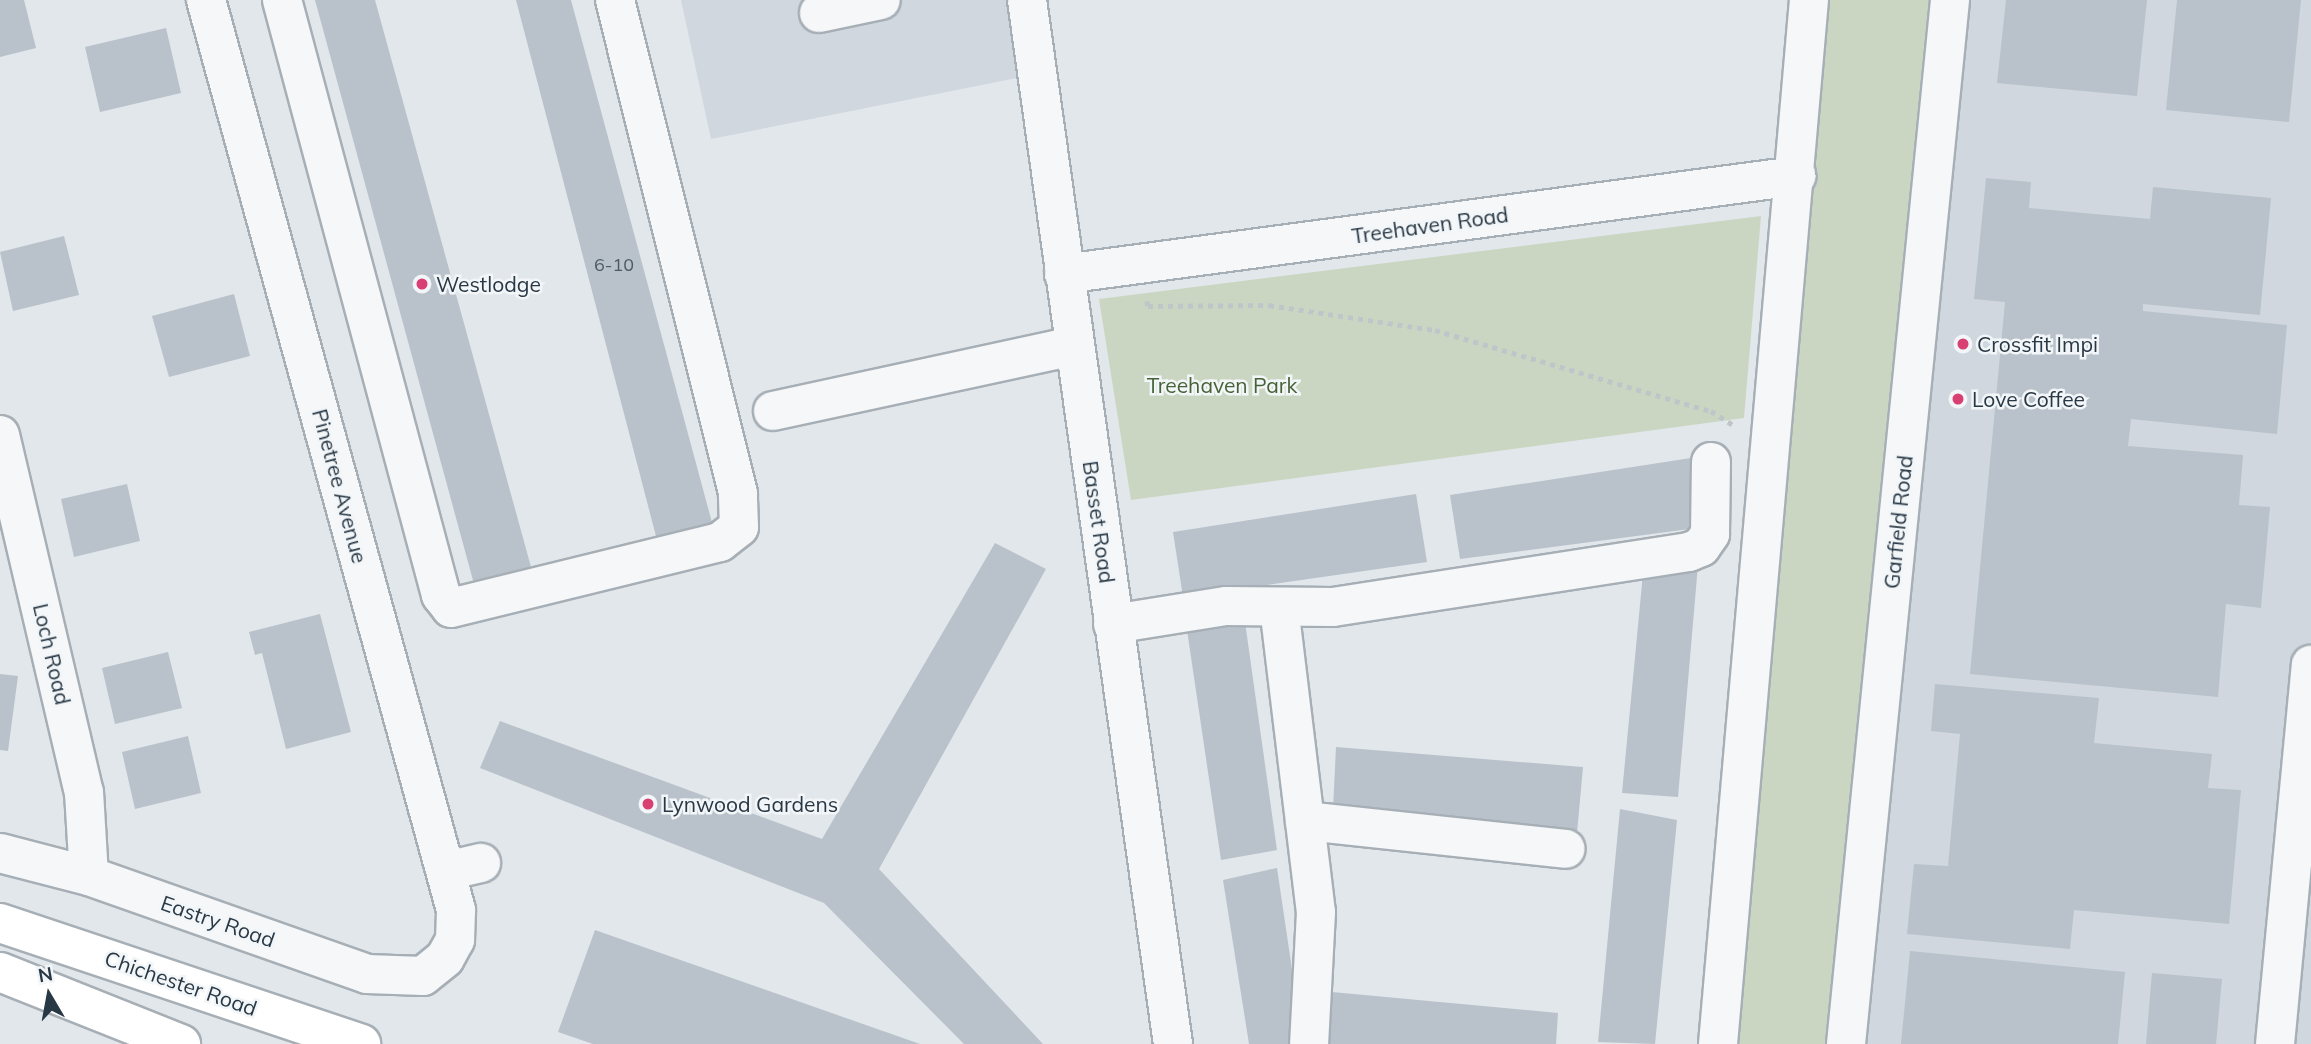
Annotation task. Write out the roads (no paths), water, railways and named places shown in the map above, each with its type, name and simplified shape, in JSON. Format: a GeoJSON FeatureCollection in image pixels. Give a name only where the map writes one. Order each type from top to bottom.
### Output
{"type":"FeatureCollection","features":[{"type":"Feature","properties":{"kind":"main road","name":"Chichester Road"},"geometry":{"type":"LineString","coordinates":[[0,923],[361,1044]]}},
{"type":"Feature","properties":{"kind":"main road"},"geometry":{"type":"LineString","coordinates":[[0,972],[175,1042]]}},
{"type":"Feature","properties":{"kind":"street","name":"Pinetree Avenue"},"geometry":{"type":"LineString","coordinates":[[206,0],[463,867],[455,940],[435,969]]}},
{"type":"Feature","properties":{"kind":"street"},"geometry":{"type":"LineString","coordinates":[[282,0],[441,595],[451,608],[720,542],[739,527],[738,493],[615,0]]}},
{"type":"Feature","properties":{"kind":"street"},"geometry":{"type":"LineString","coordinates":[[819,13],[881,0]]}},
{"type":"Feature","properties":{"kind":"street","name":"Basset Road"},"geometry":{"type":"LineString","coordinates":[[1027,0],[1173,1044]]}},
{"type":"Feature","properties":{"kind":"street"},"geometry":{"type":"LineString","coordinates":[[1717,1044],[1796,176],[1809,0]]}},
{"type":"Feature","properties":{"kind":"street","name":"Garfield Road"},"geometry":{"type":"LineString","coordinates":[[1846,1044],[1950,0]]}},
{"type":"Feature","properties":{"kind":"street","name":"Treehaven Road"},"geometry":{"type":"LineString","coordinates":[[1064,274],[1796,176]]}},
{"type":"Feature","properties":{"kind":"street"},"geometry":{"type":"LineString","coordinates":[[773,411],[1074,346]]}},
{"type":"Feature","properties":{"kind":"street","name":"Loch Road"},"geometry":{"type":"LineString","coordinates":[[0,435],[84,792],[89,876]]}},
{"type":"Feature","properties":{"kind":"street"},"geometry":{"type":"LineString","coordinates":[[1114,624],[1226,607],[1333,607],[1689,552],[1710,534],[1711,462]]}},
{"type":"Feature","properties":{"kind":"street"},"geometry":{"type":"LineString","coordinates":[[1279,607],[1317,926],[1309,1044]]}},
{"type":"Feature","properties":{"kind":"street"},"geometry":{"type":"LineString","coordinates":[[2274,1044],[2311,665]]}},
{"type":"Feature","properties":{"kind":"street"},"geometry":{"type":"LineString","coordinates":[[1305,821],[1565,849]]}},
{"type":"Feature","properties":{"kind":"street","name":"Eastry Road"},"geometry":{"type":"LineString","coordinates":[[0,853],[89,876],[367,974],[409,979],[435,969]]}},
{"type":"Feature","properties":{"kind":"place","name":"Westlodge"},"geometry":{"type":"Point","coordinates":[422,284]}},
{"type":"Feature","properties":{"kind":"place","name":"Crossfit Impi"},"geometry":{"type":"Point","coordinates":[1963,344]}},
{"type":"Feature","properties":{"kind":"place","name":"Love Coffee"},"geometry":{"type":"Point","coordinates":[1958,399]}},
{"type":"Feature","properties":{"kind":"place","name":"Lynwood Gardens"},"geometry":{"type":"Point","coordinates":[648,804]}},
{"type":"Feature","properties":{"kind":"park label","name":"Treehaven Park"},"geometry":{"type":"Point","coordinates":[1222,385]}}]}
